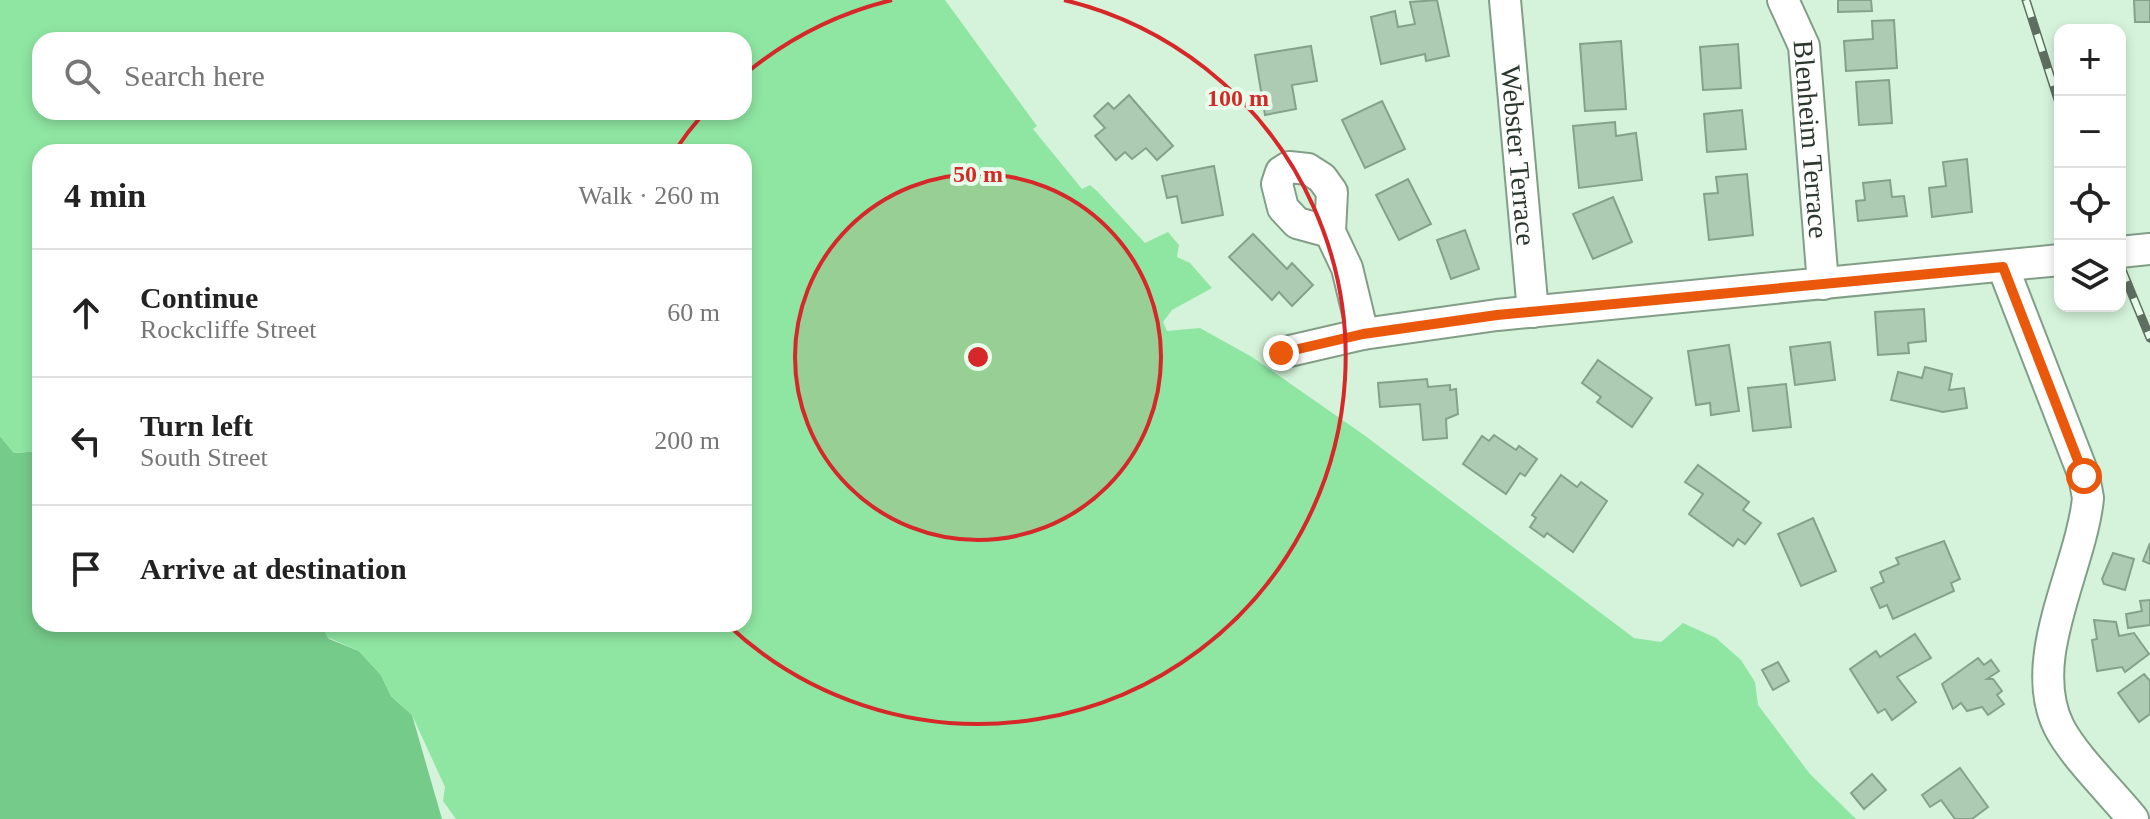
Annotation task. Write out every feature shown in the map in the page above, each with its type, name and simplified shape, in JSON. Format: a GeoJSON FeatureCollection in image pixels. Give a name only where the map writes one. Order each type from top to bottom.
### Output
{"type":"FeatureCollection","features":[{"type":"Feature","properties":{"kind":"street","name":"Webster Terrace"},"geometry":{"type":"LineString","coordinates":[[1505,0],[1533,312]]}},
{"type":"Feature","properties":{"kind":"street","name":"Blenheim Terrace"},"geometry":{"type":"LineString","coordinates":[[1783,0],[1804,46],[1823,284]]}},
{"type":"Feature","properties":{"kind":"street"},"geometry":{"type":"LineString","coordinates":[[1330,232],[1347,268],[1363,334]]}},
{"type":"Feature","properties":{"kind":"street"},"geometry":{"type":"LineString","coordinates":[[1281,353],[1363,334],[1533,312],[2054,261]]}},
{"type":"Feature","properties":{"kind":"street"},"geometry":{"type":"LineString","coordinates":[[2016,265],[2084,476],[2088,498],[2051,649],[2046,690],[2060,728],[2133,819]]}},
{"type":"Feature","properties":{"kind":"shaded area"},"geometry":{"type":"Polygon","coordinates":[[[0,0],[945,0],[1037,126],[1033,129],[1082,189],[1090,185],[1097,191],[1145,243],[1168,232],[1179,245],[1177,257],[1190,263],[1212,288],[1172,310],[1163,322],[1167,331],[1200,328],[1252,357],[1364,435],[1634,638],[1661,642],[1683,623],[1716,638],[1741,660],[1755,682],[1758,705],[1810,774],[1856,819],[456,819],[443,801],[445,787],[412,715],[391,696],[381,675],[359,651],[327,637],[325,632],[752,632],[752,144],[32,144],[32,452],[14,453],[0,436],[0,0]]]}},
{"type":"Feature","properties":{"kind":"shaded area"},"geometry":{"type":"Polygon","coordinates":[[[0,436],[14,453],[32,452],[32,632],[326,632],[329,639],[359,651],[381,675],[391,696],[412,715],[442,819],[0,819],[0,436]]]}},
{"type":"Feature","properties":{"kind":"building"},"geometry":{"type":"Polygon","coordinates":[[[1437,0],[1449,56],[1426,61],[1425,54],[1381,64],[1371,17],[1395,11],[1398,27],[1415,24],[1410,2],[1437,0]]]}},
{"type":"Feature","properties":{"kind":"building"},"geometry":{"type":"Polygon","coordinates":[[[1838,0],[1871,0],[1872,11],[1838,12],[1838,0]]]}},
{"type":"Feature","properties":{"kind":"building"},"geometry":{"type":"Polygon","coordinates":[[[2134,0],[2150,0],[2150,22],[2135,22],[2134,0]]]}},
{"type":"Feature","properties":{"kind":"building"},"geometry":{"type":"Polygon","coordinates":[[[1894,20],[1897,68],[1846,71],[1844,41],[1873,39],[1872,21],[1894,20]]]}},
{"type":"Feature","properties":{"kind":"building"},"geometry":{"type":"Polygon","coordinates":[[[1621,41],[1626,109],[1585,111],[1580,44],[1621,41]]]}},
{"type":"Feature","properties":{"kind":"building"},"geometry":{"type":"Polygon","coordinates":[[[1738,44],[1741,88],[1703,90],[1700,47],[1738,44]]]}},
{"type":"Feature","properties":{"kind":"building"},"geometry":{"type":"Polygon","coordinates":[[[1311,46],[1317,81],[1292,85],[1296,109],[1265,115],[1255,55],[1311,46]]]}},
{"type":"Feature","properties":{"kind":"building"},"geometry":{"type":"Polygon","coordinates":[[[1889,80],[1892,123],[1859,125],[1856,82],[1889,80]]]}},
{"type":"Feature","properties":{"kind":"building"},"geometry":{"type":"Polygon","coordinates":[[[1129,95],[1173,146],[1157,160],[1146,148],[1132,159],[1125,152],[1116,160],[1095,136],[1105,128],[1094,116],[1108,103],[1114,109],[1129,95]]]}},
{"type":"Feature","properties":{"kind":"building"},"geometry":{"type":"Polygon","coordinates":[[[1382,101],[1405,149],[1365,168],[1342,120],[1382,101]]]}},
{"type":"Feature","properties":{"kind":"building"},"geometry":{"type":"Polygon","coordinates":[[[1742,110],[1746,149],[1707,152],[1704,114],[1742,110]]]}},
{"type":"Feature","properties":{"kind":"building"},"geometry":{"type":"Polygon","coordinates":[[[1615,122],[1616,136],[1636,133],[1642,180],[1579,188],[1573,126],[1615,122]]]}},
{"type":"Feature","properties":{"kind":"building"},"geometry":{"type":"Polygon","coordinates":[[[1967,159],[1972,212],[1932,217],[1929,188],[1946,186],[1943,162],[1967,159]]]}},
{"type":"Feature","properties":{"kind":"building"},"geometry":{"type":"Polygon","coordinates":[[[1214,166],[1223,215],[1182,223],[1177,196],[1167,198],[1162,176],[1214,166]]]}},
{"type":"Feature","properties":{"kind":"building"},"geometry":{"type":"Polygon","coordinates":[[[1747,174],[1753,235],[1709,240],[1704,194],[1718,193],[1716,177],[1747,174]]]}},
{"type":"Feature","properties":{"kind":"building"},"geometry":{"type":"Polygon","coordinates":[[[1408,179],[1431,224],[1399,240],[1376,195],[1408,179]]]}},
{"type":"Feature","properties":{"kind":"building"},"geometry":{"type":"Polygon","coordinates":[[[1890,180],[1892,197],[1904,196],[1907,216],[1858,221],[1856,201],[1865,200],[1863,183],[1890,180]]]}},
{"type":"Feature","properties":{"kind":"building"},"geometry":{"type":"Polygon","coordinates":[[[1613,197],[1632,242],[1593,259],[1573,214],[1613,197]]]}},
{"type":"Feature","properties":{"kind":"building"},"geometry":{"type":"Polygon","coordinates":[[[1465,230],[1479,269],[1451,279],[1437,240],[1465,230]]]}},
{"type":"Feature","properties":{"kind":"building"},"geometry":{"type":"Polygon","coordinates":[[[1253,234],[1287,269],[1292,263],[1313,285],[1292,306],[1279,292],[1272,300],[1229,257],[1253,234]]]}},
{"type":"Feature","properties":{"kind":"building"},"geometry":{"type":"Polygon","coordinates":[[[1924,309],[1926,341],[1908,343],[1909,353],[1878,355],[1875,312],[1924,309]]]}},
{"type":"Feature","properties":{"kind":"building"},"geometry":{"type":"Polygon","coordinates":[[[1830,342],[1835,380],[1795,385],[1790,347],[1830,342]]]}},
{"type":"Feature","properties":{"kind":"building"},"geometry":{"type":"Polygon","coordinates":[[[1729,345],[1739,411],[1711,415],[1710,403],[1696,405],[1688,351],[1729,345]]]}},
{"type":"Feature","properties":{"kind":"building"},"geometry":{"type":"Polygon","coordinates":[[[1598,360],[1652,398],[1632,427],[1597,402],[1601,397],[1582,383],[1598,360]]]}},
{"type":"Feature","properties":{"kind":"building"},"geometry":{"type":"Polygon","coordinates":[[[1925,367],[1952,374],[1949,390],[1964,388],[1967,408],[1943,412],[1891,400],[1898,372],[1922,378],[1925,367]]]}},
{"type":"Feature","properties":{"kind":"building"},"geometry":{"type":"Polygon","coordinates":[[[1427,379],[1428,387],[1450,385],[1450,390],[1456,389],[1458,414],[1446,419],[1447,438],[1423,440],[1420,404],[1380,407],[1378,383],[1427,379]]]}},
{"type":"Feature","properties":{"kind":"building"},"geometry":{"type":"Polygon","coordinates":[[[1786,384],[1791,427],[1753,431],[1748,388],[1786,384]]]}},
{"type":"Feature","properties":{"kind":"building"},"geometry":{"type":"Polygon","coordinates":[[[1494,435],[1516,450],[1519,446],[1537,459],[1525,476],[1520,473],[1506,494],[1463,464],[1482,436],[1489,441],[1494,435]]]}},
{"type":"Feature","properties":{"kind":"building"},"geometry":{"type":"Polygon","coordinates":[[[1698,465],[1749,502],[1743,510],[1761,523],[1745,544],[1738,539],[1733,546],[1689,514],[1703,494],[1685,482],[1698,465]]]}},
{"type":"Feature","properties":{"kind":"building"},"geometry":{"type":"Polygon","coordinates":[[[1561,475],[1577,487],[1581,482],[1607,501],[1573,552],[1547,533],[1544,537],[1530,527],[1536,518],[1532,515],[1561,475]]]}},
{"type":"Feature","properties":{"kind":"building"},"geometry":{"type":"Polygon","coordinates":[[[1813,518],[1836,571],[1801,586],[1778,534],[1813,518]]]}},
{"type":"Feature","properties":{"kind":"building"},"geometry":{"type":"Polygon","coordinates":[[[1944,541],[1960,579],[1951,583],[1954,591],[1893,619],[1887,605],[1880,608],[1871,588],[1884,582],[1880,572],[1899,564],[1896,558],[1944,541]]]}},
{"type":"Feature","properties":{"kind":"building"},"geometry":{"type":"Polygon","coordinates":[[[2150,543],[2150,564],[2143,561],[2150,543]]]}},
{"type":"Feature","properties":{"kind":"building"},"geometry":{"type":"Polygon","coordinates":[[[2113,553],[2134,559],[2125,590],[2104,584],[2102,579],[2113,553]]]}},
{"type":"Feature","properties":{"kind":"building"},"geometry":{"type":"Polygon","coordinates":[[[2150,600],[2150,625],[2128,628],[2126,614],[2142,611],[2140,601],[2150,600]]]}},
{"type":"Feature","properties":{"kind":"building"},"geometry":{"type":"Polygon","coordinates":[[[2094,620],[2116,622],[2119,636],[2134,633],[2149,654],[2125,672],[2122,667],[2097,671],[2092,640],[2097,639],[2094,620]]]}},
{"type":"Feature","properties":{"kind":"building"},"geometry":{"type":"Polygon","coordinates":[[[1915,634],[1931,658],[1897,677],[1916,702],[1892,720],[1885,709],[1878,713],[1850,669],[1876,651],[1880,657],[1915,634]]]}},
{"type":"Feature","properties":{"kind":"building"},"geometry":{"type":"Polygon","coordinates":[[[1978,658],[1984,665],[1991,660],[1999,671],[1987,679],[1993,679],[2002,691],[1997,695],[2004,704],[1988,715],[1982,707],[1967,711],[1961,703],[1953,709],[1942,684],[1978,658]]]}},
{"type":"Feature","properties":{"kind":"building"},"geometry":{"type":"Polygon","coordinates":[[[1778,662],[1789,681],[1773,690],[1762,670],[1778,662]]]}},
{"type":"Feature","properties":{"kind":"building"},"geometry":{"type":"Polygon","coordinates":[[[2144,674],[2150,681],[2150,714],[2139,722],[2118,693],[2144,674]]]}},
{"type":"Feature","properties":{"kind":"building"},"geometry":{"type":"Polygon","coordinates":[[[1960,768],[1988,807],[1972,819],[1955,819],[1941,800],[1930,807],[1922,795],[1960,768]]]}},
{"type":"Feature","properties":{"kind":"building"},"geometry":{"type":"Polygon","coordinates":[[[1872,774],[1886,790],[1864,809],[1851,793],[1872,774]]]}},
{"type":"Feature","properties":{"kind":"railway"},"geometry":{"type":"LineString","coordinates":[[2026,0],[2057,96]]}},
{"type":"Feature","properties":{"kind":"railway"},"geometry":{"type":"LineString","coordinates":[[2126,280],[2150,338]]}},
{"type":"Feature","properties":{"kind":"route"},"geometry":{"type":"LineString","coordinates":[[1281,353],[1363,334],[1497,315],[2003,267],[2084,476]]}}]}
